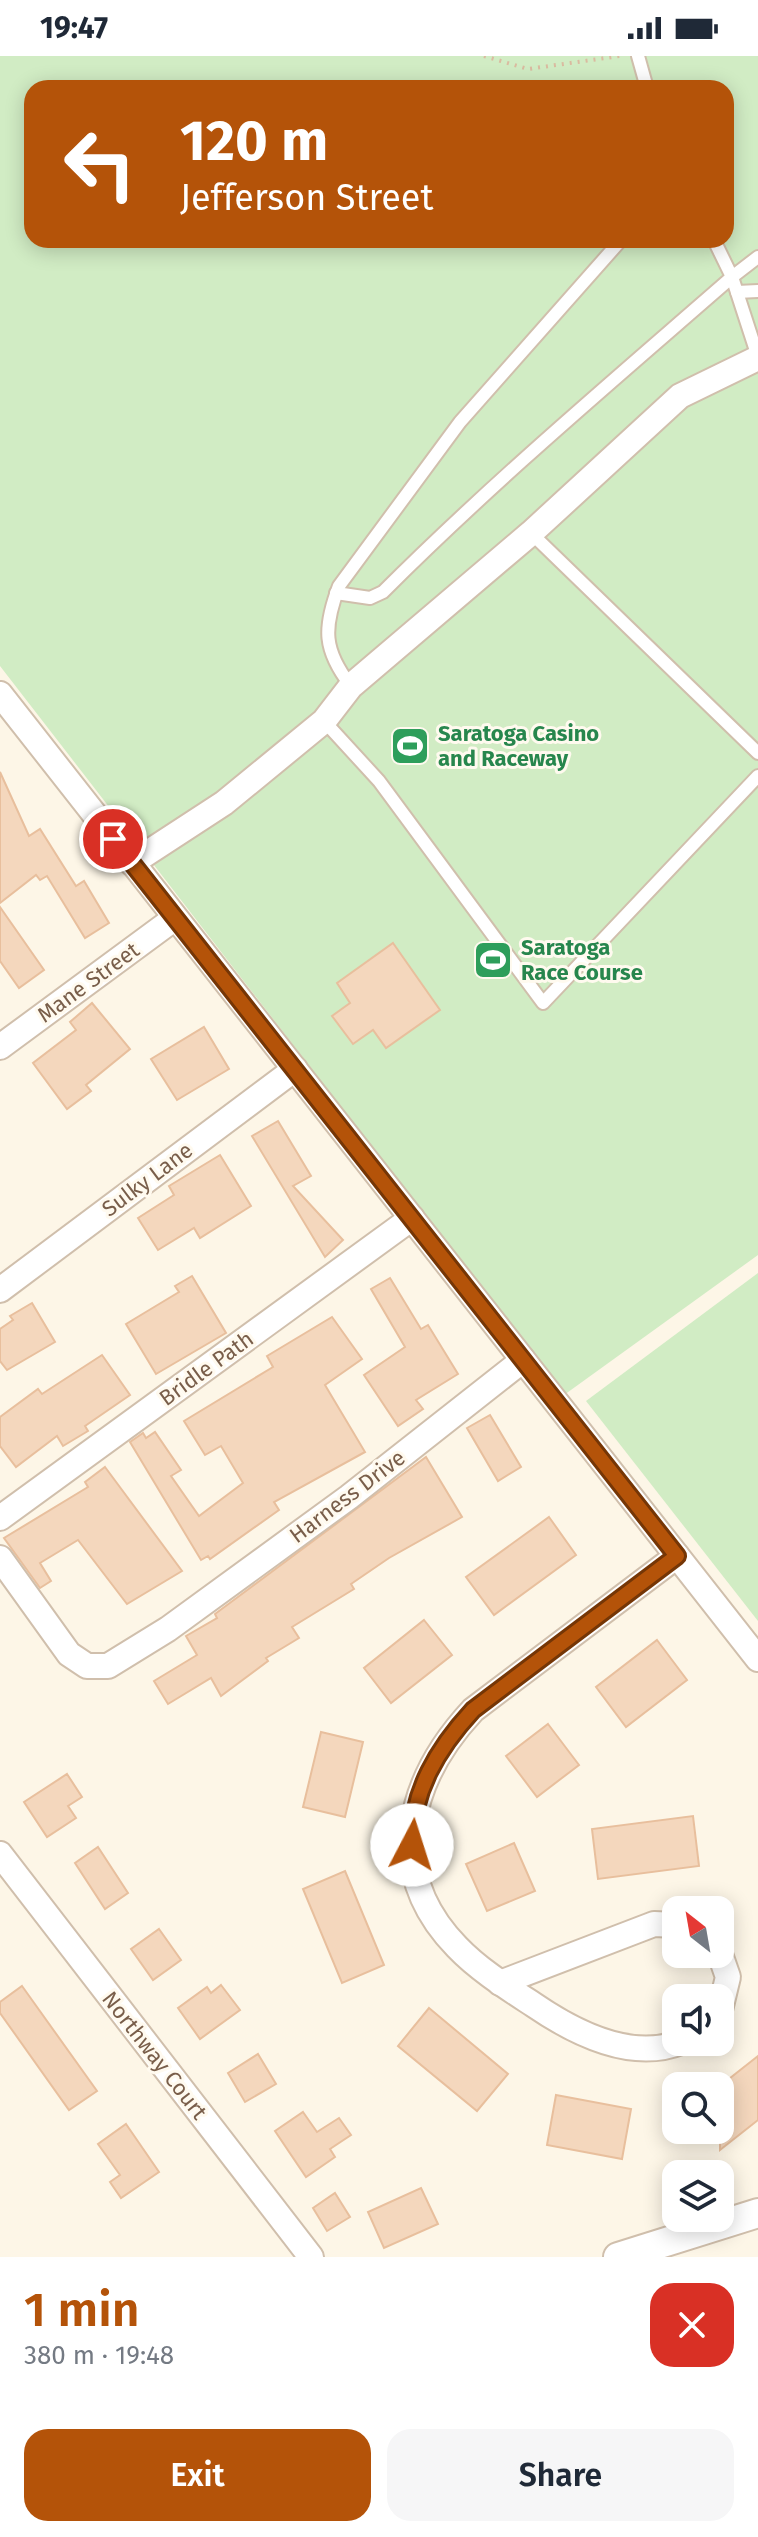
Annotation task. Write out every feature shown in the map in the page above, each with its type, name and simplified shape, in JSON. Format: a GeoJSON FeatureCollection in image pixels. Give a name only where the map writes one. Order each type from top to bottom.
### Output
{"type":"FeatureCollection","features":[{"type":"Feature","properties":{"kind":"street"},"geometry":{"type":"LineString","coordinates":[[132,863],[224,803],[324,721],[351,686],[531,533],[680,396],[758,357]]}},
{"type":"Feature","properties":{"kind":"street"},"geometry":{"type":"LineString","coordinates":[[0,694],[758,1659]]}},
{"type":"Feature","properties":{"kind":"street","name":"Mane Street"},"geometry":{"type":"LineString","coordinates":[[4,1035],[175,918]]}},
{"type":"Feature","properties":{"kind":"street","name":"Sulky Lane"},"geometry":{"type":"LineString","coordinates":[[0,1290],[295,1069]]}},
{"type":"Feature","properties":{"kind":"street","name":"Bridle Path"},"geometry":{"type":"LineString","coordinates":[[0,1518],[412,1218]]}},
{"type":"Feature","properties":{"kind":"street","name":"Harness Drive"},"geometry":{"type":"LineString","coordinates":[[0,1558],[69,1654],[87,1666],[108,1666],[168,1629],[349,1497],[523,1360]]}},
{"type":"Feature","properties":{"kind":"street"},"geometry":{"type":"LineString","coordinates":[[662,2048],[602,2043],[565,2025],[500,1983],[456,1947],[423,1900],[412,1864],[411,1826],[417,1796],[446,1739],[473,1710],[677,1556]]}},
{"type":"Feature","properties":{"kind":"street","name":"Northway Court"},"geometry":{"type":"LineString","coordinates":[[0,1854],[311,2257]]}},
{"type":"Feature","properties":{"kind":"street"},"geometry":{"type":"LineString","coordinates":[[500,1983],[654,1924],[662,1924]]}},
{"type":"Feature","properties":{"kind":"street"},"geometry":{"type":"LineString","coordinates":[[618,2257],[758,2213]]}},
{"type":"Feature","properties":{"kind":"lane"},"geometry":{"type":"LineString","coordinates":[[638,56],[645,80]]}},
{"type":"Feature","properties":{"kind":"lane"},"geometry":{"type":"LineString","coordinates":[[351,686],[327,641],[328,616],[336,593],[351,568],[460,422],[614,248]]}},
{"type":"Feature","properties":{"kind":"lane"},"geometry":{"type":"LineString","coordinates":[[718,248],[732,277],[758,357]]}},
{"type":"Feature","properties":{"kind":"lane"},"geometry":{"type":"LineString","coordinates":[[336,593],[370,598],[383,592],[450,524],[555,429],[758,257]]}},
{"type":"Feature","properties":{"kind":"lane"},"geometry":{"type":"LineString","coordinates":[[737,292],[758,291]]}},
{"type":"Feature","properties":{"kind":"lane"},"geometry":{"type":"LineString","coordinates":[[531,533],[758,753]]}},
{"type":"Feature","properties":{"kind":"lane"},"geometry":{"type":"LineString","coordinates":[[324,721],[379,781],[543,1003],[758,776]]}},
{"type":"Feature","properties":{"kind":"path"},"geometry":{"type":"LineString","coordinates":[[484,56],[528,69],[620,56]]}},
{"type":"Feature","properties":{"kind":"green space","name":"Saratoga Race Course"},"geometry":{"type":"Polygon","coordinates":[[[0,56],[758,56],[758,1255],[564,1395],[0,666],[0,56]]]}},
{"type":"Feature","properties":{"kind":"green space"},"geometry":{"type":"Polygon","coordinates":[[[758,1273],[758,1621],[586,1401],[758,1273]]]}},
{"type":"Feature","properties":{"kind":"building"},"geometry":{"type":"Polygon","coordinates":[[[0,772],[29,836],[40,829],[76,886],[84,881],[109,923],[85,938],[47,876],[40,880],[36,875],[0,903],[0,772]]]}},
{"type":"Feature","properties":{"kind":"building"},"geometry":{"type":"Polygon","coordinates":[[[0,907],[44,970],[19,988],[0,961],[0,907]]]}},
{"type":"Feature","properties":{"kind":"building"},"geometry":{"type":"Polygon","coordinates":[[[393,943],[440,1010],[386,1048],[373,1030],[353,1044],[332,1016],[350,1003],[337,983],[393,943]]]}},
{"type":"Feature","properties":{"kind":"building"},"geometry":{"type":"Polygon","coordinates":[[[92,1003],[130,1049],[86,1085],[91,1091],[67,1109],[33,1063],[76,1030],[70,1022],[92,1003]]]}},
{"type":"Feature","properties":{"kind":"building"},"geometry":{"type":"Polygon","coordinates":[[[204,1027],[229,1069],[177,1100],[151,1059],[204,1027]]]}},
{"type":"Feature","properties":{"kind":"building"},"geometry":{"type":"Polygon","coordinates":[[[278,1121],[311,1176],[293,1186],[343,1240],[325,1257],[252,1136],[278,1121]]]}},
{"type":"Feature","properties":{"kind":"building"},"geometry":{"type":"Polygon","coordinates":[[[220,1155],[251,1206],[200,1238],[194,1228],[158,1250],[138,1218],[174,1195],[169,1186],[220,1155]]]}},
{"type":"Feature","properties":{"kind":"building"},"geometry":{"type":"Polygon","coordinates":[[[192,1276],[226,1333],[156,1374],[126,1324],[179,1292],[175,1286],[192,1276]]]}},
{"type":"Feature","properties":{"kind":"building"},"geometry":{"type":"Polygon","coordinates":[[[390,1278],[421,1329],[428,1325],[458,1374],[416,1400],[423,1409],[398,1426],[364,1375],[405,1347],[371,1289],[390,1278]]]}},
{"type":"Feature","properties":{"kind":"building"},"geometry":{"type":"Polygon","coordinates":[[[32,1303],[55,1342],[7,1370],[0,1361],[0,1329],[13,1320],[10,1316],[32,1303]]]}},
{"type":"Feature","properties":{"kind":"building"},"geometry":{"type":"Polygon","coordinates":[[[332,1317],[362,1359],[325,1385],[365,1452],[274,1502],[279,1510],[210,1559],[208,1556],[201,1560],[130,1442],[143,1433],[146,1438],[155,1432],[181,1470],[171,1476],[199,1516],[243,1483],[221,1446],[205,1455],[184,1421],[273,1367],[267,1356],[332,1317]]]}},
{"type":"Feature","properties":{"kind":"building"},"geometry":{"type":"Polygon","coordinates":[[[102,1355],[130,1395],[85,1426],[88,1431],[63,1446],[57,1436],[16,1467],[0,1446],[0,1417],[38,1389],[42,1394],[102,1355]]]}},
{"type":"Feature","properties":{"kind":"building"},"geometry":{"type":"Polygon","coordinates":[[[490,1415],[521,1467],[498,1481],[467,1428],[490,1415]]]}},
{"type":"Feature","properties":{"kind":"building"},"geometry":{"type":"Polygon","coordinates":[[[426,1457],[462,1517],[389,1558],[351,1584],[354,1589],[292,1627],[299,1638],[266,1658],[268,1661],[221,1696],[211,1678],[168,1704],[154,1681],[197,1655],[186,1636],[217,1618],[215,1614],[426,1457]]]}},
{"type":"Feature","properties":{"kind":"building"},"geometry":{"type":"Polygon","coordinates":[[[105,1467],[182,1571],[127,1604],[78,1540],[40,1563],[51,1581],[40,1588],[4,1538],[88,1487],[85,1482],[105,1467]]]}},
{"type":"Feature","properties":{"kind":"building"},"geometry":{"type":"Polygon","coordinates":[[[549,1517],[576,1555],[494,1615],[466,1577],[549,1517]]]}},
{"type":"Feature","properties":{"kind":"building"},"geometry":{"type":"Polygon","coordinates":[[[424,1620],[452,1655],[391,1703],[364,1668],[424,1620]]]}},
{"type":"Feature","properties":{"kind":"building"},"geometry":{"type":"Polygon","coordinates":[[[657,1640],[687,1680],[626,1727],[596,1687],[657,1640]]]}},
{"type":"Feature","properties":{"kind":"building"},"geometry":{"type":"Polygon","coordinates":[[[548,1724],[579,1765],[537,1797],[506,1756],[548,1724]]]}},
{"type":"Feature","properties":{"kind":"building"},"geometry":{"type":"Polygon","coordinates":[[[321,1732],[363,1742],[345,1817],[303,1807],[321,1732]]]}},
{"type":"Feature","properties":{"kind":"building"},"geometry":{"type":"Polygon","coordinates":[[[67,1774],[82,1797],[68,1806],[76,1818],[47,1837],[24,1802],[67,1774]]]}},
{"type":"Feature","properties":{"kind":"building"},"geometry":{"type":"Polygon","coordinates":[[[693,1816],[699,1866],[598,1879],[592,1829],[693,1816]]]}},
{"type":"Feature","properties":{"kind":"building"},"geometry":{"type":"Polygon","coordinates":[[[514,1843],[535,1891],[487,1911],[466,1864],[514,1843]]]}},
{"type":"Feature","properties":{"kind":"building"},"geometry":{"type":"Polygon","coordinates":[[[98,1847],[128,1893],[105,1909],[75,1863],[98,1847]]]}},
{"type":"Feature","properties":{"kind":"building"},"geometry":{"type":"Polygon","coordinates":[[[345,1871],[384,1965],[342,1983],[303,1889],[345,1871]]]}},
{"type":"Feature","properties":{"kind":"building"},"geometry":{"type":"Polygon","coordinates":[[[159,1929],[181,1960],[153,1980],[131,1949],[159,1929]]]}},
{"type":"Feature","properties":{"kind":"building"},"geometry":{"type":"Polygon","coordinates":[[[221,1985],[240,2010],[200,2039],[178,2008],[207,1987],[211,1993],[221,1985]]]}},
{"type":"Feature","properties":{"kind":"building"},"geometry":{"type":"Polygon","coordinates":[[[22,1986],[97,2091],[69,2110],[0,2013],[0,2002],[22,1986]]]}},
{"type":"Feature","properties":{"kind":"building"},"geometry":{"type":"Polygon","coordinates":[[[429,2008],[508,2074],[477,2111],[398,2046],[429,2008]]]}},
{"type":"Feature","properties":{"kind":"building"},"geometry":{"type":"Polygon","coordinates":[[[258,2054],[276,2084],[245,2102],[228,2073],[258,2054]]]}},
{"type":"Feature","properties":{"kind":"building"},"geometry":{"type":"Polygon","coordinates":[[[758,2056],[758,2120],[734,2139],[734,2075],[758,2056]]]}},
{"type":"Feature","properties":{"kind":"building"},"geometry":{"type":"Polygon","coordinates":[[[556,2095],[631,2109],[622,2159],[547,2145],[556,2095]]]}},
{"type":"Feature","properties":{"kind":"building"},"geometry":{"type":"Polygon","coordinates":[[[303,2112],[317,2132],[339,2118],[351,2135],[330,2149],[335,2157],[306,2177],[275,2131],[303,2112]]]}},
{"type":"Feature","properties":{"kind":"building"},"geometry":{"type":"Polygon","coordinates":[[[126,2124],[159,2172],[121,2198],[110,2182],[120,2175],[98,2144],[126,2124]]]}},
{"type":"Feature","properties":{"kind":"building"},"geometry":{"type":"Polygon","coordinates":[[[421,2188],[438,2224],[384,2248],[368,2212],[421,2188]]]}},
{"type":"Feature","properties":{"kind":"building"},"geometry":{"type":"Polygon","coordinates":[[[335,2193],[350,2217],[327,2231],[313,2208],[335,2193]]]}},
{"type":"Feature","properties":{"kind":"place","name":"Saratoga Casino and Raceway"},"geometry":{"type":"Point","coordinates":[410,746]}},
{"type":"Feature","properties":{"kind":"place","name":"Saratoga Race Course"},"geometry":{"type":"Point","coordinates":[493,960]}},
{"type":"Feature","properties":{"kind":"route"},"geometry":{"type":"LineString","coordinates":[[113,839],[677,1556],[473,1710],[446,1739],[417,1796],[411,1826],[412,1845]]}}]}
